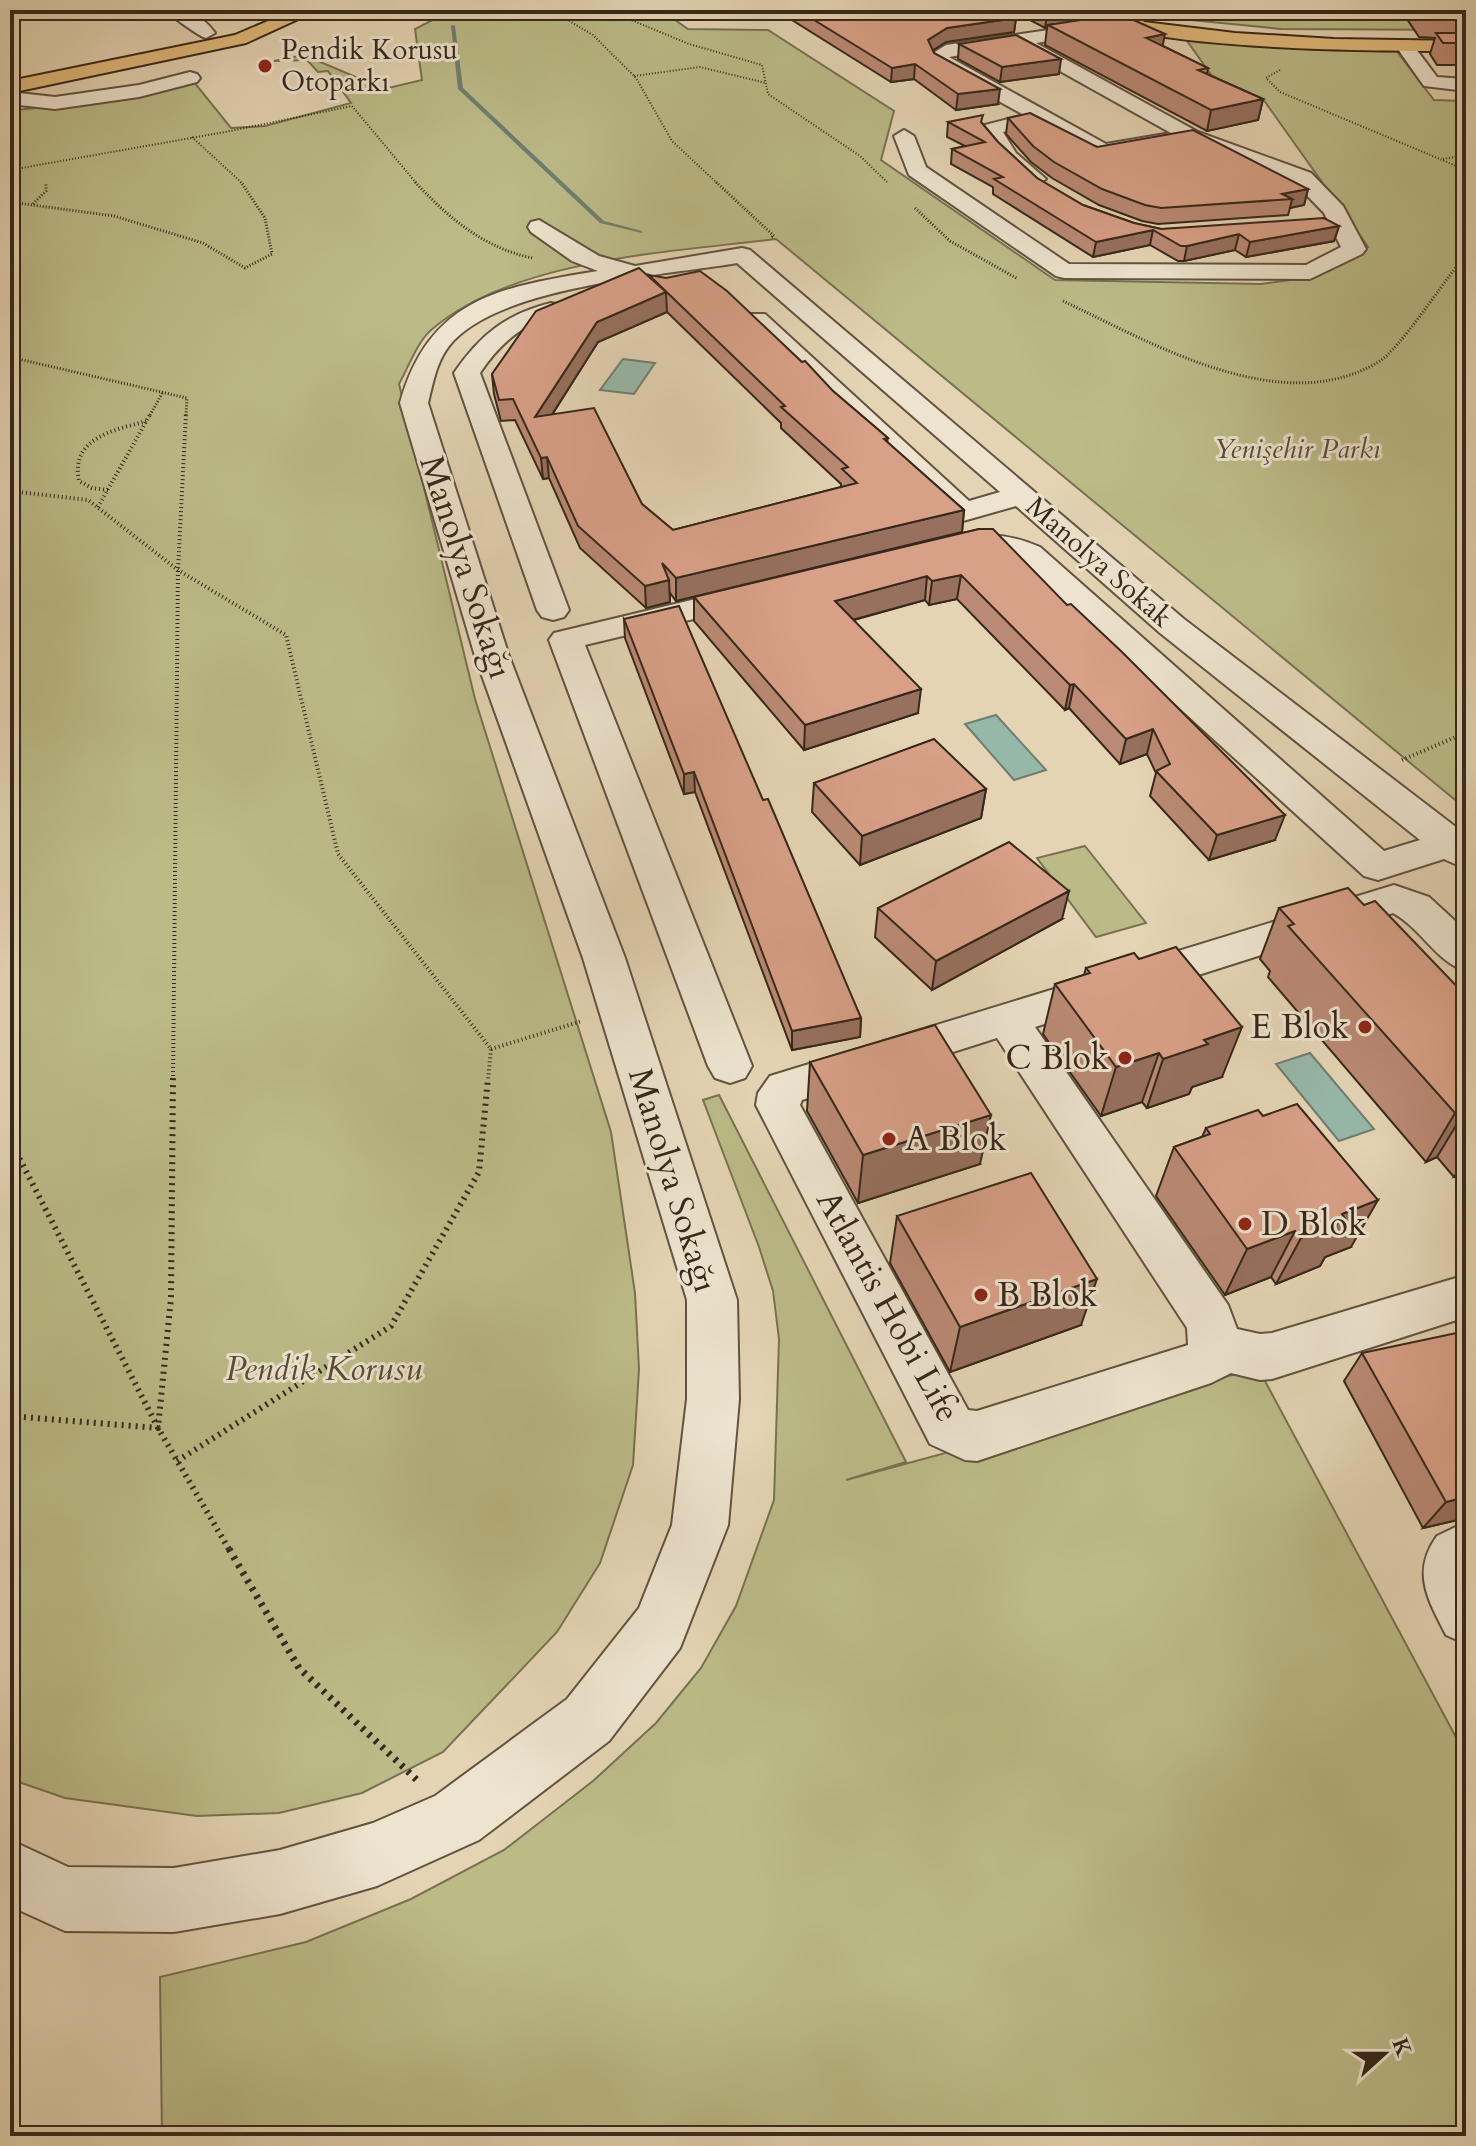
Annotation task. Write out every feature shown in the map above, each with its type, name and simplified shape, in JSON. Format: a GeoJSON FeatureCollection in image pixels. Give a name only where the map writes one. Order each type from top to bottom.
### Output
{"type":"FeatureCollection","features":[{"type":"Feature","properties":{"kind":"main road"},"geometry":{"type":"LineString","coordinates":[[10,71],[206,33],[265,10]]}},
{"type":"Feature","properties":{"kind":"main road"},"geometry":{"type":"LineString","coordinates":[[10,87],[240,39],[309,10]]}},
{"type":"Feature","properties":{"kind":"main road"},"geometry":{"type":"LineString","coordinates":[[1089,10],[1227,38],[1321,44],[1466,46]]}},
{"type":"Feature","properties":{"kind":"main road"},"geometry":{"type":"LineString","coordinates":[[1127,18],[1191,28],[1288,37],[1466,39]]}},
{"type":"Feature","properties":{"kind":"street"},"geometry":{"type":"LineString","coordinates":[[174,10],[196,22],[206,33]]}},
{"type":"Feature","properties":{"kind":"street"},"geometry":{"type":"LineString","coordinates":[[1127,18],[1041,36],[1016,32],[982,45],[939,55],[941,61],[1103,151],[1191,136]]}},
{"type":"Feature","properties":{"kind":"street"},"geometry":{"type":"LineString","coordinates":[[958,32],[982,45]]}},
{"type":"Feature","properties":{"kind":"street"},"geometry":{"type":"LineString","coordinates":[[904,136],[917,170],[1064,271],[1310,272],[1354,249],[1335,211],[1303,178],[1191,136],[1086,80],[1016,32]]}},
{"type":"Feature","properties":{"kind":"street"},"geometry":{"type":"LineString","coordinates":[[1404,45],[1431,82],[1466,85]]}},
{"type":"Feature","properties":{"kind":"street"},"geometry":{"type":"LineString","coordinates":[[10,98],[55,103],[139,91],[190,78]]}},
{"type":"Feature","properties":{"kind":"street"},"geometry":{"type":"LineString","coordinates":[[1058,84],[1086,80]]}},
{"type":"Feature","properties":{"kind":"street"},"geometry":{"type":"LineString","coordinates":[[1000,93],[1029,88]]}},
{"type":"Feature","properties":{"kind":"street"},"geometry":{"type":"LineString","coordinates":[[1044,116],[996,126],[992,134],[1018,167],[1049,188]]}},
{"type":"Feature","properties":{"kind":"street"},"geometry":{"type":"LineString","coordinates":[[1308,224],[1338,222]]}},
{"type":"Feature","properties":{"kind":"street"},"geometry":{"type":"LineString","coordinates":[[560,285],[565,271],[539,227],[578,256],[605,268],[637,273]]}},
{"type":"Feature","properties":{"kind":"street","name":"Manolya Sokağı"},"geometry":{"type":"LineString","coordinates":[[10,1872],[65,1899],[174,1900],[280,1882],[377,1854],[457,1818],[588,1720],[660,1628],[700,1525],[713,1399],[712,1300],[620,1009],[492,656],[414,403],[417,376],[444,335],[472,313],[500,300],[560,285],[637,273],[732,282]]}},
{"type":"Feature","properties":{"kind":"street"},"geometry":{"type":"LineString","coordinates":[[553,610],[467,373],[494,338],[512,324],[542,312],[705,280],[732,282],[963,512],[1023,495]]}},
{"type":"Feature","properties":{"kind":"street","name":"Manolya Sokak"},"geometry":{"type":"LineString","coordinates":[[732,282],[1023,495],[1172,626],[1459,850]]}},
{"type":"Feature","properties":{"kind":"street"},"geometry":{"type":"LineString","coordinates":[[915,556],[975,541],[1014,546],[1029,554],[1378,867],[1459,850]]}},
{"type":"Feature","properties":{"kind":"street"},"geometry":{"type":"LineString","coordinates":[[730,1066],[566,640],[778,589]]}},
{"type":"Feature","properties":{"kind":"street","name":"Atlantis Hobi Life"},"geometry":{"type":"LineString","coordinates":[[1214,1346],[1211,1360],[977,1436],[965,1435],[949,1427],[777,1099],[786,1088],[1394,899],[1406,901],[1417,908],[1466,956]]}},
{"type":"Feature","properties":{"kind":"street"},"geometry":{"type":"LineString","coordinates":[[1006,1018],[1210,1321],[1215,1335],[1214,1346],[1260,1357],[1272,1356],[1466,1296]]}},
{"type":"Feature","properties":{"kind":"path"},"geometry":{"type":"LineString","coordinates":[[551,10],[593,35],[634,76],[672,141],[774,236],[732,282]]}},
{"type":"Feature","properties":{"kind":"path"},"geometry":{"type":"LineString","coordinates":[[1321,44],[1329,56],[1272,72],[1266,78],[1280,92],[1466,170]]}},
{"type":"Feature","properties":{"kind":"path"},"geometry":{"type":"LineString","coordinates":[[634,76],[700,67],[766,83]]}},
{"type":"Feature","properties":{"kind":"path"},"geometry":{"type":"LineString","coordinates":[[10,170],[191,136],[258,128],[352,106],[434,204],[498,251],[512,257],[538,258],[550,278],[560,285]]}},
{"type":"Feature","properties":{"kind":"path"},"geometry":{"type":"LineString","coordinates":[[10,202],[114,216],[203,243],[245,268],[272,254],[273,231],[245,182],[191,136]]}},
{"type":"Feature","properties":{"kind":"path"},"geometry":{"type":"LineString","coordinates":[[1443,159],[1466,155]]}},
{"type":"Feature","properties":{"kind":"path"},"geometry":{"type":"LineString","coordinates":[[33,205],[46,191],[46,184]]}},
{"type":"Feature","properties":{"kind":"path"},"geometry":{"type":"LineString","coordinates":[[1466,246],[1457,266],[1466,285]]}},
{"type":"Feature","properties":{"kind":"path"},"geometry":{"type":"LineString","coordinates":[[10,357],[187,398],[178,570],[171,1298],[158,1428]]}},
{"type":"Feature","properties":{"kind":"path"},"geometry":{"type":"LineString","coordinates":[[98,507],[163,392]]}},
{"type":"Feature","properties":{"kind":"path"},"geometry":{"type":"LineString","coordinates":[[108,490],[92,488],[79,481],[76,462],[85,446],[112,431],[147,421]]}},
{"type":"Feature","properties":{"kind":"path"},"geometry":{"type":"LineString","coordinates":[[10,491],[88,500],[178,570],[286,635],[338,854],[491,1049],[479,1172],[391,1326],[177,1461]]}},
{"type":"Feature","properties":{"kind":"path"},"geometry":{"type":"LineString","coordinates":[[1466,625],[1461,634],[1466,659]]}},
{"type":"Feature","properties":{"kind":"path"},"geometry":{"type":"LineString","coordinates":[[1364,776],[1458,736],[1466,724]]}},
{"type":"Feature","properties":{"kind":"path"},"geometry":{"type":"LineString","coordinates":[[491,1049],[620,1009]]}},
{"type":"Feature","properties":{"kind":"path"},"geometry":{"type":"LineString","coordinates":[[10,1140],[158,1428],[299,1668],[457,1818]]}},
{"type":"Feature","properties":{"kind":"path"},"geometry":{"type":"LineString","coordinates":[[10,1416],[158,1428]]}},
{"type":"Feature","properties":{"kind":"green space","name":"Pendik Korusu"},"geometry":{"type":"Polygon","coordinates":[[[452,10],[661,10],[688,29],[768,30],[894,111],[881,160],[1055,280],[1261,284],[1312,277],[1368,247],[1263,99],[1219,86],[1185,38],[1395,49],[1434,100],[1466,101],[1466,809],[776,239],[642,255],[548,274],[504,288],[464,307],[430,331],[399,384],[475,699],[611,1132],[635,1293],[639,1369],[633,1465],[600,1563],[557,1632],[443,1752],[362,1793],[279,1813],[197,1816],[65,1798],[10,1779],[10,111],[133,96],[194,82],[231,128],[265,126],[351,103],[328,71],[318,72],[307,60],[274,61],[304,55],[384,89],[422,80],[415,29],[452,10]]]}},
{"type":"Feature","properties":{"kind":"green space"},"geometry":{"type":"Polygon","coordinates":[[[1135,10],[1466,10],[1466,30],[1281,29],[1181,19],[1135,10]]]}},
{"type":"Feature","properties":{"kind":"green space"},"geometry":{"type":"Polygon","coordinates":[[[1085,846],[1146,923],[1096,937],[1037,858],[1085,846]]]}},
{"type":"Feature","properties":{"kind":"green space"},"geometry":{"type":"Polygon","coordinates":[[[719,1095],[906,1462],[846,1480],[1258,1368],[1466,1756],[1466,2136],[162,2136],[160,1977],[306,1942],[411,1899],[504,1850],[593,1781],[656,1723],[701,1668],[736,1606],[774,1500],[779,1339],[773,1291],[703,1100],[719,1095]]]}},
{"type":"Feature","properties":{"kind":"shaded area"},"geometry":{"type":"Polygon","coordinates":[[[623,359],[655,363],[634,394],[600,390],[623,359]]]}},
{"type":"Feature","properties":{"kind":"shaded area"},"geometry":{"type":"Polygon","coordinates":[[[996,715],[1046,770],[1014,780],[965,724],[996,715]]]}},
{"type":"Feature","properties":{"kind":"shaded area"},"geometry":{"type":"Polygon","coordinates":[[[1310,1053],[1374,1129],[1339,1141],[1276,1064],[1310,1053]]]}},
{"type":"Feature","properties":{"kind":"building"},"geometry":{"type":"Polygon","coordinates":[[[798,10],[838,10],[850,17],[897,10],[1001,10],[1016,18],[947,28],[928,40],[934,53],[1000,89],[958,94],[915,64],[892,68],[798,10]]]}},
{"type":"Feature","properties":{"kind":"building"},"geometry":{"type":"Polygon","coordinates":[[[1040,10],[1070,10],[1047,14],[1040,10]]]}},
{"type":"Feature","properties":{"kind":"building"},"geometry":{"type":"Polygon","coordinates":[[[1418,10],[1465,10],[1466,20],[1424,19],[1418,10]]]}},
{"type":"Feature","properties":{"kind":"building"},"geometry":{"type":"Polygon","coordinates":[[[1120,14],[1165,34],[1146,38],[1208,68],[1198,70],[1263,99],[1211,110],[1048,25],[1120,14]]]}},
{"type":"Feature","properties":{"kind":"building"},"geometry":{"type":"Polygon","coordinates":[[[1436,33],[1466,33],[1466,43],[1443,43],[1436,33]]]}},
{"type":"Feature","properties":{"kind":"building"},"geometry":{"type":"Polygon","coordinates":[[[1016,35],[1061,59],[1002,67],[959,44],[1016,35]]]}},
{"type":"Feature","properties":{"kind":"building"},"geometry":{"type":"Polygon","coordinates":[[[1030,113],[1097,147],[1193,130],[1308,189],[1282,194],[1292,199],[1161,208],[1145,205],[1102,189],[1054,162],[1033,146],[1008,118],[1030,113]]]}},
{"type":"Feature","properties":{"kind":"building"},"geometry":{"type":"Polygon","coordinates":[[[983,115],[981,122],[998,142],[1037,178],[1083,205],[1134,223],[1161,229],[1324,218],[1339,226],[1250,242],[1239,234],[1181,246],[1153,230],[1096,242],[994,179],[1003,177],[952,149],[985,142],[948,122],[983,115]]]}},
{"type":"Feature","properties":{"kind":"building"},"geometry":{"type":"Polygon","coordinates":[[[639,268],[666,292],[597,322],[535,417],[594,408],[642,504],[673,530],[857,483],[842,469],[848,467],[781,407],[785,406],[649,275],[666,278],[700,271],[727,291],[802,362],[805,361],[833,391],[888,438],[884,439],[964,510],[676,578],[662,563],[669,580],[645,586],[578,526],[547,457],[541,458],[513,399],[499,400],[492,374],[536,311],[639,268]]]}},
{"type":"Feature","properties":{"kind":"building"},"geometry":{"type":"Polygon","coordinates":[[[979,529],[993,529],[1067,605],[1071,604],[1122,652],[1285,815],[1217,835],[1156,771],[1170,764],[1153,729],[1126,739],[961,575],[932,581],[927,576],[835,601],[921,689],[805,725],[694,597],[979,529]]]}},
{"type":"Feature","properties":{"kind":"building"},"geometry":{"type":"Polygon","coordinates":[[[679,606],[763,800],[768,799],[861,1018],[792,1031],[694,772],[684,774],[624,619],[679,606]]]}},
{"type":"Feature","properties":{"kind":"building"},"geometry":{"type":"Polygon","coordinates":[[[934,739],[986,789],[862,836],[814,783],[934,739]]]}},
{"type":"Feature","properties":{"kind":"building"},"geometry":{"type":"Polygon","coordinates":[[[1009,842],[1069,891],[936,961],[878,908],[1009,842]]]}},
{"type":"Feature","properties":{"kind":"building"},"geometry":{"type":"Polygon","coordinates":[[[1348,888],[1364,905],[1375,901],[1466,996],[1466,1109],[1455,1113],[1288,926],[1294,924],[1279,908],[1348,888]]]}},
{"type":"Feature","properties":{"kind":"building"},"geometry":{"type":"Polygon","coordinates":[[[1176,947],[1242,1027],[1204,1040],[1208,1044],[1163,1059],[1159,1053],[1116,1067],[1055,984],[1090,973],[1086,968],[1134,953],[1139,959],[1176,947]]]}},
{"type":"Feature","properties":{"kind":"building"},"geometry":{"type":"Polygon","coordinates":[[[935,1025],[991,1115],[863,1155],[810,1062],[935,1025]]]}},
{"type":"Feature","properties":{"kind":"building"},"geometry":{"type":"Polygon","coordinates":[[[1297,1104],[1378,1200],[1342,1214],[1346,1220],[1301,1238],[1295,1231],[1247,1249],[1174,1147],[1210,1134],[1206,1128],[1258,1110],[1263,1116],[1297,1104]]]}},
{"type":"Feature","properties":{"kind":"building"},"geometry":{"type":"Polygon","coordinates":[[[1031,1173],[1097,1279],[960,1327],[897,1216],[1031,1173]]]}},
{"type":"Feature","properties":{"kind":"building"},"geometry":{"type":"Polygon","coordinates":[[[1466,1331],[1466,1497],[1446,1502],[1362,1353],[1466,1331]]]}},
{"type":"Feature","properties":{"kind":"waterway"},"geometry":{"type":"LineString","coordinates":[[453,26],[460,88],[602,222],[640,232]]}},
{"type":"Feature","properties":{"kind":"place","name":"Pendik Korusu Otoparkı"},"geometry":{"type":"Point","coordinates":[265,66]}},
{"type":"Feature","properties":{"kind":"place","name":"E Blok"},"geometry":{"type":"Point","coordinates":[1365,1027]}},
{"type":"Feature","properties":{"kind":"place","name":"C Blok"},"geometry":{"type":"Point","coordinates":[1125,1058]}},
{"type":"Feature","properties":{"kind":"place","name":"A Blok"},"geometry":{"type":"Point","coordinates":[889,1139]}},
{"type":"Feature","properties":{"kind":"place","name":"D Blok"},"geometry":{"type":"Point","coordinates":[1245,1224]}},
{"type":"Feature","properties":{"kind":"place","name":"B Blok"},"geometry":{"type":"Point","coordinates":[981,1295]}},
{"type":"Feature","properties":{"kind":"park label","name":"Yenişehir Parkı"},"geometry":{"type":"Point","coordinates":[1297,449]}}]}
